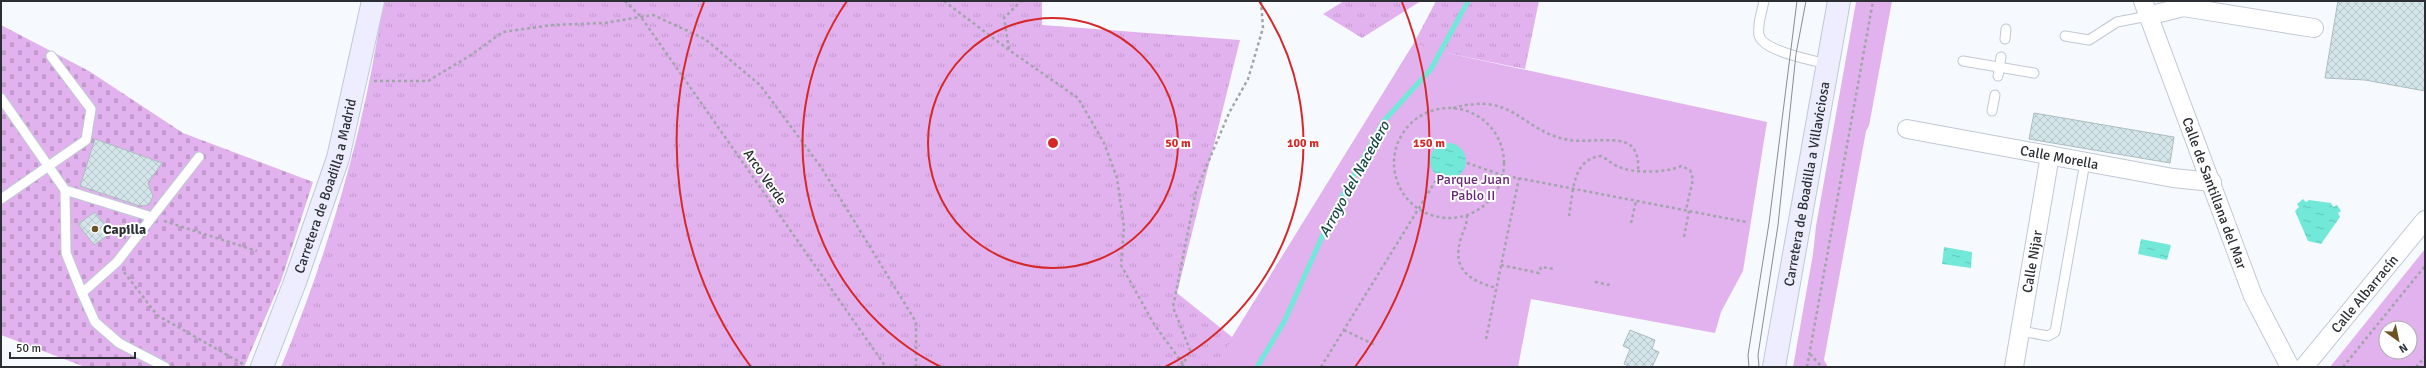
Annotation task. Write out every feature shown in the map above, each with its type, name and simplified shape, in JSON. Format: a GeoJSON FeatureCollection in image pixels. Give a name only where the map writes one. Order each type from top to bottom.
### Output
{"type":"FeatureCollection","features":[{"type":"Feature","properties":{"kind":"street","name":"Carretera de Boadilla a Madrid"},"geometry":{"type":"LineString","coordinates":[[262,367],[295,282],[338,158],[373,1]]}},
{"type":"Feature","properties":{"kind":"street","name":"Carretera de Boadilla a Villaviciosa"},"geometry":{"type":"LineString","coordinates":[[1774,367],[1839,1]]}},
{"type":"Feature","properties":{"kind":"street"},"geometry":{"type":"LineString","coordinates":[[2146,8],[2183,7],[2314,28]]}},
{"type":"Feature","properties":{"kind":"street","name":"Calle de Santillana del Mar"},"geometry":{"type":"LineString","coordinates":[[2146,8],[2212,182],[2253,296],[2290,367]]}},
{"type":"Feature","properties":{"kind":"street","name":"Calle Morella"},"geometry":{"type":"LineString","coordinates":[[1907,129],[1987,139],[2084,162],[2172,178],[2212,182]]}},
{"type":"Feature","properties":{"kind":"street","name":"Calle Nijar"},"geometry":{"type":"LineString","coordinates":[[2014,367],[2050,155]]}},
{"type":"Feature","properties":{"kind":"street","name":"Calle Albarracín"},"geometry":{"type":"LineString","coordinates":[[2304,367],[2425,220]]}},
{"type":"Feature","properties":{"kind":"lane"},"geometry":{"type":"LineString","coordinates":[[1764,1],[1758,34],[1762,41],[1770,48],[1827,64]]}},
{"type":"Feature","properties":{"kind":"lane"},"geometry":{"type":"LineString","coordinates":[[2065,36],[2089,40],[2117,22],[2146,8]]}},
{"type":"Feature","properties":{"kind":"lane"},"geometry":{"type":"LineString","coordinates":[[1,199],[86,140],[91,110],[51,56]]}},
{"type":"Feature","properties":{"kind":"lane"},"geometry":{"type":"LineString","coordinates":[[1999,72],[2001,57]]}},
{"type":"Feature","properties":{"kind":"lane"},"geometry":{"type":"LineString","coordinates":[[1963,61],[1999,72],[2034,73]]}},
{"type":"Feature","properties":{"kind":"lane"},"geometry":{"type":"LineString","coordinates":[[1992,112],[1995,95]]}},
{"type":"Feature","properties":{"kind":"lane"},"geometry":{"type":"LineString","coordinates":[[1,98],[65,190],[66,253],[95,322],[119,343],[165,367]]}},
{"type":"Feature","properties":{"kind":"lane"},"geometry":{"type":"LineString","coordinates":[[82,293],[117,262],[199,157]]}},
{"type":"Feature","properties":{"kind":"lane"},"geometry":{"type":"LineString","coordinates":[[2021,331],[2048,336],[2055,332],[2084,162]]}},
{"type":"Feature","properties":{"kind":"lane"},"geometry":{"type":"LineString","coordinates":[[65,190],[152,217]]}},
{"type":"Feature","properties":{"kind":"path","name":"Arco Verde"},"geometry":{"type":"LineString","coordinates":[[625,1],[641,17],[886,367]]}},
{"type":"Feature","properties":{"kind":"path"},"geometry":{"type":"LineString","coordinates":[[944,1],[1009,50],[1078,98],[1104,142],[1117,178],[1124,227],[1121,264],[1154,324],[1183,366]]}},
{"type":"Feature","properties":{"kind":"path"},"geometry":{"type":"LineString","coordinates":[[1009,50],[1004,18],[1021,1]]}},
{"type":"Feature","properties":{"kind":"path"},"geometry":{"type":"LineString","coordinates":[[1183,366],[1190,350],[1173,307],[1196,192],[1229,113],[1248,79],[1263,28],[1261,1]]}},
{"type":"Feature","properties":{"kind":"path"},"geometry":{"type":"LineString","coordinates":[[1807,367],[1873,1]]}},
{"type":"Feature","properties":{"kind":"path"},"geometry":{"type":"LineString","coordinates":[[372,81],[428,81],[471,55],[502,32],[552,25],[605,23],[653,15],[705,39],[760,85],[821,167],[916,322],[916,367]]}},
{"type":"Feature","properties":{"kind":"path"},"geometry":{"type":"LineString","coordinates":[[1450,108],[1477,116],[1492,130],[1502,148],[1504,161],[1498,188],[1490,199],[1467,215],[1443,218],[1419,209],[1405,196],[1396,179],[1395,153],[1399,141],[1406,130],[1426,114],[1450,108],[1471,103],[1497,105],[1555,136],[1567,140],[1584,143],[1622,141],[1634,148],[1637,157],[1638,170]]}},
{"type":"Feature","properties":{"kind":"path"},"geometry":{"type":"LineString","coordinates":[[1569,216],[1579,170],[1588,159],[1601,156],[1617,166],[1663,173],[1681,166],[1690,170],[1693,179],[1684,237]]}},
{"type":"Feature","properties":{"kind":"path"},"geometry":{"type":"LineString","coordinates":[[1467,163],[1502,175],[1746,222]]}},
{"type":"Feature","properties":{"kind":"path"},"geometry":{"type":"LineString","coordinates":[[1321,367],[1438,177]]}},
{"type":"Feature","properties":{"kind":"path"},"geometry":{"type":"LineString","coordinates":[[1486,340],[1519,178]]}},
{"type":"Feature","properties":{"kind":"path"},"geometry":{"type":"LineString","coordinates":[[1631,223],[1636,201]]}},
{"type":"Feature","properties":{"kind":"path"},"geometry":{"type":"LineString","coordinates":[[1467,215],[1467,226],[1458,254],[1461,267],[1469,278],[1497,288]]}},
{"type":"Feature","properties":{"kind":"path"},"geometry":{"type":"LineString","coordinates":[[152,217],[257,251]]}},
{"type":"Feature","properties":{"kind":"path"},"geometry":{"type":"LineString","coordinates":[[117,262],[157,315],[249,367]]}},
{"type":"Feature","properties":{"kind":"path"},"geometry":{"type":"LineString","coordinates":[[1501,265],[1540,273],[1541,267],[1554,269]]}},
{"type":"Feature","properties":{"kind":"path"},"geometry":{"type":"LineString","coordinates":[[2343,367],[2425,266]]}},
{"type":"Feature","properties":{"kind":"path"},"geometry":{"type":"LineString","coordinates":[[1595,282],[1610,285]]}},
{"type":"Feature","properties":{"kind":"path"},"geometry":{"type":"LineString","coordinates":[[1344,330],[1375,345]]}},
{"type":"Feature","properties":{"kind":"path"},"geometry":{"type":"LineString","coordinates":[[1810,353],[1822,367]]}},
{"type":"Feature","properties":{"kind":"path"},"geometry":{"type":"LineString","coordinates":[[2416,367],[2425,357]]}},
{"type":"Feature","properties":{"kind":"green space"},"geometry":{"type":"Polygon","coordinates":[[[383,1],[1042,1],[1042,25],[1240,40],[1177,293],[1232,337],[1414,43],[1436,1],[1539,1],[1525,69],[1447,53],[1245,367],[281,367],[315,278],[344,187],[367,94],[383,1]]]}},
{"type":"Feature","properties":{"kind":"green space"},"geometry":{"type":"Polygon","coordinates":[[[1344,1],[1421,1],[1362,38],[1323,14],[1344,1]]]}},
{"type":"Feature","properties":{"kind":"green space"},"geometry":{"type":"Polygon","coordinates":[[[1892,1],[1869,126],[1866,131],[1824,360],[1828,367],[1793,367],[1813,254],[1816,226],[1856,2],[1892,1]]]}},
{"type":"Feature","properties":{"kind":"green space"},"geometry":{"type":"Polygon","coordinates":[[[1,25],[89,71],[183,133],[313,182],[281,281],[244,367],[85,367],[1,335],[1,25]]]}},
{"type":"Feature","properties":{"kind":"green space","name":"Parque Juan Pablo II"},"geometry":{"type":"Polygon","coordinates":[[[1414,43],[1447,53],[1767,122],[1743,271],[1721,312],[1715,333],[1531,299],[1518,367],[1215,367],[1414,43]]]}},
{"type":"Feature","properties":{"kind":"green space"},"geometry":{"type":"Polygon","coordinates":[[[2425,249],[2425,367],[2330,367],[2425,249]]]}},
{"type":"Feature","properties":{"kind":"water"},"geometry":{"type":"Polygon","coordinates":[[[1452,143],[1461,148],[1465,154],[1465,168],[1461,174],[1452,179],[1444,179],[1435,174],[1431,168],[1430,157],[1435,148],[1441,144],[1452,143]]]}},
{"type":"Feature","properties":{"kind":"water"},"geometry":{"type":"Polygon","coordinates":[[[2303,199],[2306,202],[2309,200],[2331,203],[2333,207],[2337,205],[2341,211],[2338,213],[2340,217],[2321,244],[2308,241],[2295,211],[2299,207],[2297,204],[2303,199]]]}},
{"type":"Feature","properties":{"kind":"water"},"geometry":{"type":"Polygon","coordinates":[[[2141,239],[2171,245],[2167,260],[2138,254],[2141,239]]]}},
{"type":"Feature","properties":{"kind":"water"},"geometry":{"type":"Polygon","coordinates":[[[1944,247],[1972,252],[1971,268],[1942,264],[1944,247]]]}},
{"type":"Feature","properties":{"kind":"building"},"geometry":{"type":"Polygon","coordinates":[[[2338,1],[2425,1],[2425,91],[2365,80],[2325,78],[2338,1]]]}},
{"type":"Feature","properties":{"kind":"building"},"geometry":{"type":"Polygon","coordinates":[[[2034,113],[2174,137],[2170,163],[2029,139],[2034,113]]]}},
{"type":"Feature","properties":{"kind":"building"},"geometry":{"type":"Polygon","coordinates":[[[95,139],[162,163],[148,183],[153,196],[149,205],[140,206],[80,186],[95,139]]]}},
{"type":"Feature","properties":{"kind":"building","name":"Capilla"},"geometry":{"type":"Polygon","coordinates":[[[95,212],[111,233],[94,245],[78,224],[95,212]]]}},
{"type":"Feature","properties":{"kind":"building"},"geometry":{"type":"Polygon","coordinates":[[[1630,330],[1655,340],[1652,349],[1659,352],[1652,367],[1631,367],[1624,364],[1630,349],[1623,346],[1630,330]]]}},
{"type":"Feature","properties":{"kind":"waterway","name":"Arroyo del Nacedero"},"geometry":{"type":"LineString","coordinates":[[1257,367],[1284,322],[1330,219],[1383,122],[1431,69],[1468,1]]}},
{"type":"Feature","properties":{"kind":"tram line"},"geometry":{"type":"LineString","coordinates":[[1749,367],[1748,355],[1769,223],[1797,1]]}},
{"type":"Feature","properties":{"kind":"tram line"},"geometry":{"type":"LineString","coordinates":[[1759,367],[1758,355],[1778,225],[1796,54],[1806,1]]}},
{"type":"Feature","properties":{"kind":"place","name":"Capilla"},"geometry":{"type":"Point","coordinates":[95,229]}}]}
